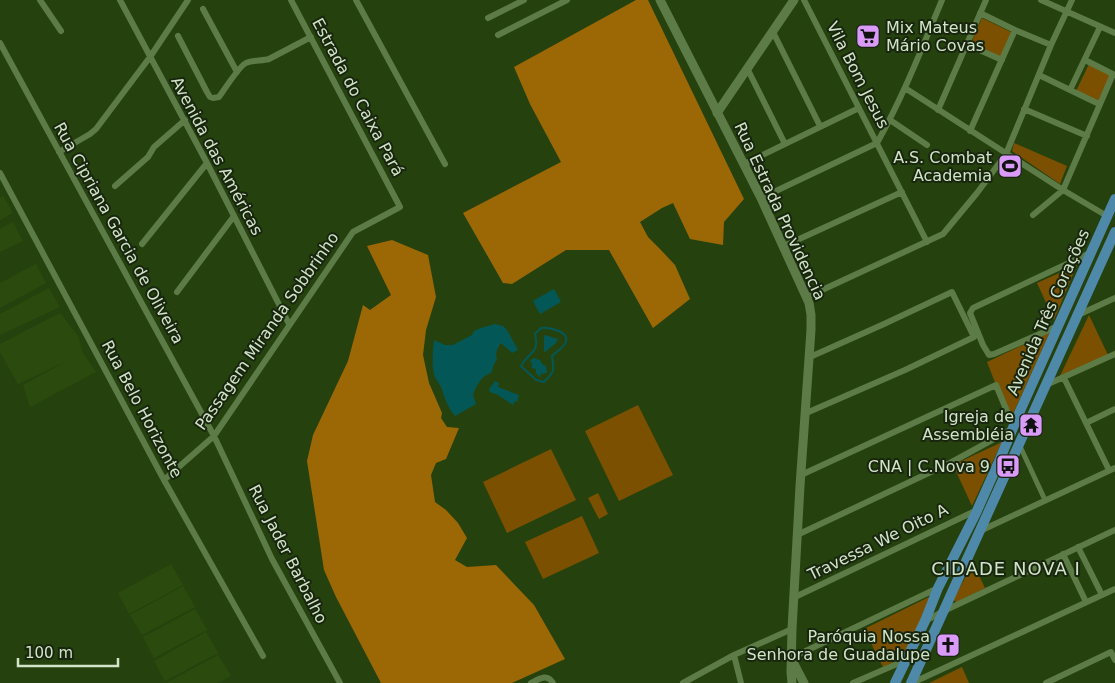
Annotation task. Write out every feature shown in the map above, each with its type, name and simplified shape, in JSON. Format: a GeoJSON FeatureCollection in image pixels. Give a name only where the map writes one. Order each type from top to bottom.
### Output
{"type":"FeatureCollection","features":[{"type":"Feature","properties":{"kind":"main road","name":"Rua Estrada Providencia"},"geometry":{"type":"LineString","coordinates":[[660,0],[761,198],[809,303],[811,315],[810,357],[804,414],[793,598],[792,683]]}},
{"type":"Feature","properties":{"kind":"main road"},"geometry":{"type":"LineString","coordinates":[[717,113],[794,0]]}},
{"type":"Feature","properties":{"kind":"main road","name":"Avenida Três Corações"},"geometry":{"type":"LineString","coordinates":[[895,683],[938,588],[976,513],[1115,199]]}},
{"type":"Feature","properties":{"kind":"main road","name":"Avenida Três Corações"},"geometry":{"type":"LineString","coordinates":[[912,683],[1115,232]]}},
{"type":"Feature","properties":{"kind":"main road"},"geometry":{"type":"LineString","coordinates":[[1014,428],[1021,441]]}},
{"type":"Feature","properties":{"kind":"main road","name":"Rua Estrada Providencia"},"geometry":{"type":"LineString","coordinates":[[791,658],[804,683]]}},
{"type":"Feature","properties":{"kind":"street"},"geometry":{"type":"LineString","coordinates":[[40,0],[61,31]]}},
{"type":"Feature","properties":{"kind":"street","name":"Avenida das Américas"},"geometry":{"type":"LineString","coordinates":[[120,0],[185,120],[289,324]]}},
{"type":"Feature","properties":{"kind":"street"},"geometry":{"type":"LineString","coordinates":[[59,152],[90,134],[96,128],[150,57],[188,0]]}},
{"type":"Feature","properties":{"kind":"street","name":"Estrada do Caixa Pará"},"geometry":{"type":"LineString","coordinates":[[291,0],[400,207]]}},
{"type":"Feature","properties":{"kind":"street"},"geometry":{"type":"LineString","coordinates":[[356,0],[445,164]]}},
{"type":"Feature","properties":{"kind":"street"},"geometry":{"type":"LineString","coordinates":[[488,18],[524,0]]}},
{"type":"Feature","properties":{"kind":"street"},"geometry":{"type":"LineString","coordinates":[[498,35],[567,0]]}},
{"type":"Feature","properties":{"kind":"street","name":"Vila Bom Jesus"},"geometry":{"type":"LineString","coordinates":[[804,0],[927,242]]}},
{"type":"Feature","properties":{"kind":"street"},"geometry":{"type":"LineString","coordinates":[[761,198],[877,144],[905,88],[942,0]]}},
{"type":"Feature","properties":{"kind":"street"},"geometry":{"type":"LineString","coordinates":[[938,110],[986,0]]}},
{"type":"Feature","properties":{"kind":"street"},"geometry":{"type":"LineString","coordinates":[[1041,0],[1115,33]]}},
{"type":"Feature","properties":{"kind":"street"},"geometry":{"type":"LineString","coordinates":[[1059,8],[1062,0]]}},
{"type":"Feature","properties":{"kind":"street"},"geometry":{"type":"LineString","coordinates":[[807,297],[943,234],[1006,154],[1051,45],[1072,0]]}},
{"type":"Feature","properties":{"kind":"street"},"geometry":{"type":"LineString","coordinates":[[203,9],[237,72]]}},
{"type":"Feature","properties":{"kind":"street"},"geometry":{"type":"LineString","coordinates":[[980,13],[1051,45]]}},
{"type":"Feature","properties":{"kind":"street"},"geometry":{"type":"LineString","coordinates":[[1070,90],[1100,27]]}},
{"type":"Feature","properties":{"kind":"street"},"geometry":{"type":"LineString","coordinates":[[970,131],[1015,30]]}},
{"type":"Feature","properties":{"kind":"street"},"geometry":{"type":"LineString","coordinates":[[773,32],[820,126]]}},
{"type":"Feature","properties":{"kind":"street"},"geometry":{"type":"LineString","coordinates":[[178,36],[211,98],[219,97],[244,63],[269,59],[310,37]]}},
{"type":"Feature","properties":{"kind":"street","name":"Rua Cipriana Garcia de Oliveira"},"geometry":{"type":"LineString","coordinates":[[0,43],[214,436]]}},
{"type":"Feature","properties":{"kind":"street"},"geometry":{"type":"LineString","coordinates":[[966,44],[1002,60]]}},
{"type":"Feature","properties":{"kind":"street"},"geometry":{"type":"LineString","coordinates":[[1033,215],[1063,190],[1099,104],[1114,74],[1085,60]]}},
{"type":"Feature","properties":{"kind":"street"},"geometry":{"type":"LineString","coordinates":[[748,70],[784,144]]}},
{"type":"Feature","properties":{"kind":"street"},"geometry":{"type":"LineString","coordinates":[[1039,75],[1099,104]]}},
{"type":"Feature","properties":{"kind":"street"},"geometry":{"type":"LineString","coordinates":[[905,88],[1006,154],[1107,216]]}},
{"type":"Feature","properties":{"kind":"street"},"geometry":{"type":"LineString","coordinates":[[744,164],[859,108]]}},
{"type":"Feature","properties":{"kind":"street"},"geometry":{"type":"LineString","coordinates":[[1024,109],[1087,136]]}},
{"type":"Feature","properties":{"kind":"street"},"geometry":{"type":"LineString","coordinates":[[116,186],[148,157],[154,147],[185,120]]}},
{"type":"Feature","properties":{"kind":"street"},"geometry":{"type":"LineString","coordinates":[[890,120],[928,145]]}},
{"type":"Feature","properties":{"kind":"street"},"geometry":{"type":"LineString","coordinates":[[142,244],[207,163]]}},
{"type":"Feature","properties":{"kind":"street","name":"Rua Belo Horizonte"},"geometry":{"type":"LineString","coordinates":[[0,173],[164,480],[263,656]]}},
{"type":"Feature","properties":{"kind":"street"},"geometry":{"type":"LineString","coordinates":[[784,246],[902,192]]}},
{"type":"Feature","properties":{"kind":"street","name":"Passagem Miranda Sobbrinho"},"geometry":{"type":"LineString","coordinates":[[164,480],[214,436],[353,232],[400,207]]}},
{"type":"Feature","properties":{"kind":"street"},"geometry":{"type":"LineString","coordinates":[[177,292],[234,216]]}},
{"type":"Feature","properties":{"kind":"street"},"geometry":{"type":"LineString","coordinates":[[975,334],[970,313],[973,308],[1091,253]]}},
{"type":"Feature","properties":{"kind":"street"},"geometry":{"type":"LineString","coordinates":[[810,357],[952,292],[975,334],[990,355],[1058,326]]}},
{"type":"Feature","properties":{"kind":"street"},"geometry":{"type":"LineString","coordinates":[[1078,315],[1115,298]]}},
{"type":"Feature","properties":{"kind":"street"},"geometry":{"type":"LineString","coordinates":[[804,414],[905,370],[975,334]]}},
{"type":"Feature","properties":{"kind":"street"},"geometry":{"type":"LineString","coordinates":[[1046,385],[1115,354]]}},
{"type":"Feature","properties":{"kind":"street"},"geometry":{"type":"LineString","coordinates":[[980,532],[1112,469],[1086,423],[1064,378]]}},
{"type":"Feature","properties":{"kind":"street"},"geometry":{"type":"LineString","coordinates":[[797,535],[950,463],[1014,428],[996,385],[801,475]]}},
{"type":"Feature","properties":{"kind":"street"},"geometry":{"type":"LineString","coordinates":[[1086,423],[1115,409]]}},
{"type":"Feature","properties":{"kind":"street","name":"Rua Jader Barbalho"},"geometry":{"type":"LineString","coordinates":[[214,436],[272,559],[340,683]]}},
{"type":"Feature","properties":{"kind":"street"},"geometry":{"type":"LineString","coordinates":[[1021,441],[1045,500]]}},
{"type":"Feature","properties":{"kind":"street","name":"Travessa We Oito A"},"geometry":{"type":"LineString","coordinates":[[793,598],[972,512],[976,513]]}},
{"type":"Feature","properties":{"kind":"street"},"geometry":{"type":"LineString","coordinates":[[924,621],[1115,530]]}},
{"type":"Feature","properties":{"kind":"street"},"geometry":{"type":"LineString","coordinates":[[1078,547],[1102,594]]}},
{"type":"Feature","properties":{"kind":"street"},"geometry":{"type":"LineString","coordinates":[[1063,554],[1086,602]]}},
{"type":"Feature","properties":{"kind":"street"},"geometry":{"type":"LineString","coordinates":[[791,658],[938,588]]}},
{"type":"Feature","properties":{"kind":"street"},"geometry":{"type":"LineString","coordinates":[[912,683],[1115,588]]}},
{"type":"Feature","properties":{"kind":"street"},"geometry":{"type":"LineString","coordinates":[[687,682],[734,655],[792,629]]}},
{"type":"Feature","properties":{"kind":"street"},"geometry":{"type":"LineString","coordinates":[[1046,683],[1111,652],[1115,660]]}},
{"type":"Feature","properties":{"kind":"street"},"geometry":{"type":"LineString","coordinates":[[734,655],[741,683]]}},
{"type":"Feature","properties":{"kind":"street"},"geometry":{"type":"LineString","coordinates":[[853,683],[906,660]]}},
{"type":"Feature","properties":{"kind":"street"},"geometry":{"type":"LineString","coordinates":[[530,683],[547,677],[552,682]]}},
{"type":"Feature","properties":{"kind":"shaded area"},"geometry":{"type":"Polygon","coordinates":[[[636,0],[648,0],[744,199],[724,222],[723,245],[690,239],[673,203],[640,222],[648,237],[675,265],[690,299],[653,328],[609,250],[566,250],[512,284],[503,283],[463,213],[561,162],[530,104],[514,67],[636,0]]]}},
{"type":"Feature","properties":{"kind":"shaded area"},"geometry":{"type":"Polygon","coordinates":[[[982,18],[1011,32],[1000,58],[970,45],[982,18]]]}},
{"type":"Feature","properties":{"kind":"shaded area"},"geometry":{"type":"Polygon","coordinates":[[[1089,64],[1115,76],[1102,103],[1076,91],[1089,64]]]}},
{"type":"Feature","properties":{"kind":"shaded area"},"geometry":{"type":"Polygon","coordinates":[[[1014,143],[1067,166],[1060,184],[1012,151],[1014,143]]]}},
{"type":"Feature","properties":{"kind":"shaded area"},"geometry":{"type":"Polygon","coordinates":[[[3,196],[13,213],[0,220],[0,198],[3,196]]]}},
{"type":"Feature","properties":{"kind":"shaded area"},"geometry":{"type":"Polygon","coordinates":[[[13,222],[23,241],[0,252],[0,229],[13,222]]]}},
{"type":"Feature","properties":{"kind":"shaded area"},"geometry":{"type":"Polygon","coordinates":[[[392,240],[428,255],[436,297],[426,330],[423,355],[429,383],[442,413],[441,418],[447,427],[459,428],[446,459],[436,463],[431,475],[435,502],[446,510],[458,523],[467,538],[455,560],[467,567],[496,565],[534,605],[565,659],[512,683],[381,683],[324,570],[307,461],[313,435],[348,361],[363,305],[370,310],[391,295],[367,246],[392,240]]]}},
{"type":"Feature","properties":{"kind":"shaded area"},"geometry":{"type":"Polygon","coordinates":[[[36,264],[46,283],[0,308],[0,283],[36,264]]]}},
{"type":"Feature","properties":{"kind":"shaded area"},"geometry":{"type":"Polygon","coordinates":[[[1077,265],[1054,320],[1037,283],[1077,265]]]}},
{"type":"Feature","properties":{"kind":"shaded area"},"geometry":{"type":"Polygon","coordinates":[[[49,288],[60,307],[0,335],[0,314],[49,288]]]}},
{"type":"Feature","properties":{"kind":"shaded area"},"geometry":{"type":"Polygon","coordinates":[[[60,313],[78,336],[83,353],[96,372],[30,407],[23,385],[65,362],[18,384],[0,352],[0,344],[60,313]]]}},
{"type":"Feature","properties":{"kind":"shaded area"},"geometry":{"type":"Polygon","coordinates":[[[1089,315],[1108,355],[1059,378],[1089,315]]]}},
{"type":"Feature","properties":{"kind":"shaded area"},"geometry":{"type":"Polygon","coordinates":[[[1050,332],[1012,416],[987,362],[1050,332]]]}},
{"type":"Feature","properties":{"kind":"shaded area"},"geometry":{"type":"Polygon","coordinates":[[[638,405],[673,475],[619,501],[585,431],[638,405]]]}},
{"type":"Feature","properties":{"kind":"shaded area"},"geometry":{"type":"Polygon","coordinates":[[[1002,442],[972,506],[953,465],[1002,442]]]}},
{"type":"Feature","properties":{"kind":"shaded area"},"geometry":{"type":"Polygon","coordinates":[[[551,449],[576,500],[507,533],[483,482],[551,449]]]}},
{"type":"Feature","properties":{"kind":"shaded area"},"geometry":{"type":"Polygon","coordinates":[[[598,493],[608,514],[599,519],[588,498],[598,493]]]}},
{"type":"Feature","properties":{"kind":"shaded area"},"geometry":{"type":"Polygon","coordinates":[[[582,516],[599,553],[543,579],[525,542],[582,516]]]}},
{"type":"Feature","properties":{"kind":"shaded area"},"geometry":{"type":"Polygon","coordinates":[[[973,563],[985,588],[957,602],[953,600],[973,563]]]}},
{"type":"Feature","properties":{"kind":"shaded area"},"geometry":{"type":"Polygon","coordinates":[[[171,564],[183,585],[129,614],[118,593],[171,564]]]}},
{"type":"Feature","properties":{"kind":"shaded area"},"geometry":{"type":"Polygon","coordinates":[[[183,586],[195,607],[142,635],[130,615],[183,586]]]}},
{"type":"Feature","properties":{"kind":"shaded area"},"geometry":{"type":"Polygon","coordinates":[[[931,596],[906,656],[883,667],[864,629],[931,596]]]}},
{"type":"Feature","properties":{"kind":"shaded area"},"geometry":{"type":"Polygon","coordinates":[[[195,609],[207,630],[154,658],[143,637],[195,609]]]}},
{"type":"Feature","properties":{"kind":"shaded area"},"geometry":{"type":"Polygon","coordinates":[[[206,632],[218,653],[165,681],[154,661],[206,632]]]}},
{"type":"Feature","properties":{"kind":"shaded area"},"geometry":{"type":"Polygon","coordinates":[[[218,655],[231,676],[217,683],[166,683],[218,655]]]}},
{"type":"Feature","properties":{"kind":"shaded area"},"geometry":{"type":"Polygon","coordinates":[[[962,667],[969,683],[929,683],[962,667]]]}},
{"type":"Feature","properties":{"kind":"water"},"geometry":{"type":"Polygon","coordinates":[[[554,289],[561,302],[540,314],[533,301],[554,289]]]}},
{"type":"Feature","properties":{"kind":"water"},"geometry":{"type":"Polygon","coordinates":[[[495,324],[503,326],[507,330],[518,350],[512,353],[501,343],[497,351],[497,360],[491,373],[482,378],[474,392],[476,404],[455,416],[448,406],[435,377],[433,368],[434,340],[445,345],[453,345],[472,335],[474,331],[495,324]]]}},
{"type":"Feature","properties":{"kind":"water"},"geometry":{"type":"Polygon","coordinates":[[[544,336],[558,339],[545,352],[544,336]]]}},
{"type":"Feature","properties":{"kind":"water"},"geometry":{"type":"Polygon","coordinates":[[[533,358],[540,360],[546,366],[547,373],[540,374],[541,377],[536,373],[536,369],[532,368],[530,361],[533,358]]]}},
{"type":"Feature","properties":{"kind":"water"},"geometry":{"type":"Polygon","coordinates":[[[495,381],[499,383],[498,387],[519,395],[517,402],[515,401],[513,405],[490,392],[489,389],[495,381]]]}},
{"type":"Feature","properties":{"kind":"waterway"},"geometry":{"type":"LineString","coordinates":[[541,328],[559,331],[566,337],[563,346],[552,356],[553,370],[544,382],[536,380],[521,366],[535,349],[535,334],[541,328]]}},
{"type":"Feature","properties":{"kind":"place","name":"Mix Mateus Mário Covas"},"geometry":{"type":"Point","coordinates":[868,36]}},
{"type":"Feature","properties":{"kind":"place","name":"A.S. Combat Academia"},"geometry":{"type":"Point","coordinates":[1010,166]}},
{"type":"Feature","properties":{"kind":"place","name":"Igreja de Assembléia"},"geometry":{"type":"Point","coordinates":[1031,425]}},
{"type":"Feature","properties":{"kind":"place","name":"CNA | C.Nova 9"},"geometry":{"type":"Point","coordinates":[1008,466]}},
{"type":"Feature","properties":{"kind":"place","name":"Paróquia Nossa Senhora de Guadalupe"},"geometry":{"type":"Point","coordinates":[948,645]}},
{"type":"Feature","properties":{"kind":"district","name":"CIDADE NOVA I"},"geometry":{"type":"Point","coordinates":[1006,568]}}]}
